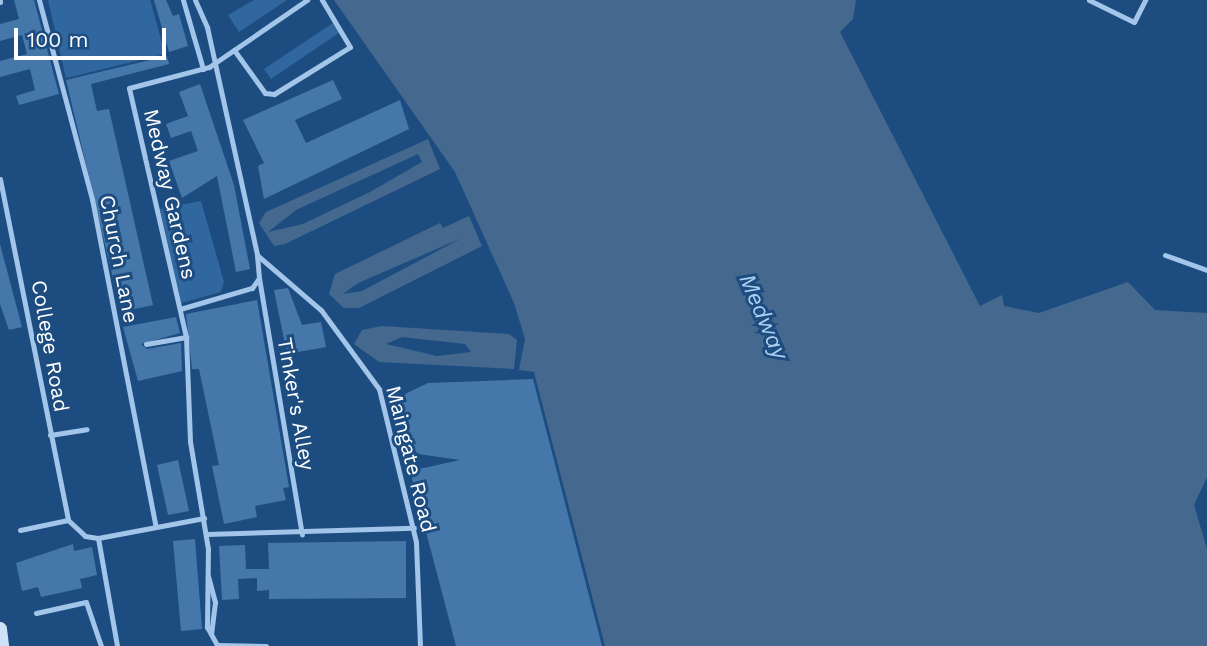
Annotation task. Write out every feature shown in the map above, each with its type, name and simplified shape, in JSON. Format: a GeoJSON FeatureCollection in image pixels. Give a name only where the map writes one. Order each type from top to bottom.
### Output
{"type":"FeatureCollection","features":[{"type":"Feature","properties":{"kind":"street"},"geometry":{"type":"LineString","coordinates":[[0,629],[2,646]]}},
{"type":"Feature","properties":{"kind":"lane","name":"Church Lane"},"geometry":{"type":"LineString","coordinates":[[39,0],[92,199],[156,527]]}},
{"type":"Feature","properties":{"kind":"lane"},"geometry":{"type":"LineString","coordinates":[[183,0],[202,69]]}},
{"type":"Feature","properties":{"kind":"lane"},"geometry":{"type":"LineString","coordinates":[[195,0],[208,27],[211,65],[257,255]]}},
{"type":"Feature","properties":{"kind":"lane","name":"Medway Gardens"},"geometry":{"type":"LineString","coordinates":[[180,309],[129,88],[211,65],[307,0]]}},
{"type":"Feature","properties":{"kind":"lane"},"geometry":{"type":"LineString","coordinates":[[234,50],[269,96],[351,47],[322,0]]}},
{"type":"Feature","properties":{"kind":"lane"},"geometry":{"type":"LineString","coordinates":[[1089,0],[1134,22],[1145,0]]}},
{"type":"Feature","properties":{"kind":"lane","name":"College Road"},"geometry":{"type":"LineString","coordinates":[[0,179],[68,520]]}},
{"type":"Feature","properties":{"kind":"lane","name":"Tinker's Alley"},"geometry":{"type":"LineString","coordinates":[[257,255],[302,534]]}},
{"type":"Feature","properties":{"kind":"lane","name":"Maingate Road"},"geometry":{"type":"LineString","coordinates":[[257,255],[321,310],[377,384],[414,528],[420,646]]}},
{"type":"Feature","properties":{"kind":"lane"},"geometry":{"type":"LineString","coordinates":[[1165,255],[1207,270]]}},
{"type":"Feature","properties":{"kind":"lane"},"geometry":{"type":"LineString","coordinates":[[259,278],[241,293],[180,309],[186,337],[190,441],[206,534],[208,576],[204,603],[211,633],[217,645],[266,646]]}},
{"type":"Feature","properties":{"kind":"lane"},"geometry":{"type":"LineString","coordinates":[[146,344],[186,337]]}},
{"type":"Feature","properties":{"kind":"lane"},"geometry":{"type":"LineString","coordinates":[[50,435],[87,429]]}},
{"type":"Feature","properties":{"kind":"lane"},"geometry":{"type":"LineString","coordinates":[[20,530],[68,520],[85,536],[99,538],[204,518]]}},
{"type":"Feature","properties":{"kind":"lane"},"geometry":{"type":"LineString","coordinates":[[206,534],[302,534],[414,528]]}},
{"type":"Feature","properties":{"kind":"lane"},"geometry":{"type":"LineString","coordinates":[[99,538],[117,646]]}},
{"type":"Feature","properties":{"kind":"lane"},"geometry":{"type":"LineString","coordinates":[[208,576],[215,603],[211,633]]}},
{"type":"Feature","properties":{"kind":"lane"},"geometry":{"type":"LineString","coordinates":[[36,614],[86,601],[101,646]]}},
{"type":"Feature","properties":{"kind":"shaded area"},"geometry":{"type":"Polygon","coordinates":[[[48,0],[150,0],[165,54],[66,78],[48,0]]]}},
{"type":"Feature","properties":{"kind":"shaded area"},"geometry":{"type":"Polygon","coordinates":[[[254,0],[287,0],[239,32],[228,15],[254,0]]]}},
{"type":"Feature","properties":{"kind":"shaded area"},"geometry":{"type":"Polygon","coordinates":[[[333,23],[340,32],[271,79],[264,69],[333,23]]]}},
{"type":"Feature","properties":{"kind":"shaded area"},"geometry":{"type":"Polygon","coordinates":[[[201,201],[224,282],[221,292],[181,303],[160,209],[201,201]]]}},
{"type":"Feature","properties":{"kind":"water","name":"Medway"},"geometry":{"type":"Polygon","coordinates":[[[334,0],[856,0],[853,19],[840,32],[980,306],[1002,295],[1004,306],[1039,313],[1128,282],[1155,310],[1207,313],[1207,477],[1194,505],[1207,549],[1207,646],[605,646],[534,372],[519,370],[525,339],[514,303],[455,172],[334,0]]]}},
{"type":"Feature","properties":{"kind":"water"},"geometry":{"type":"Polygon","coordinates":[[[428,139],[440,169],[285,244],[274,246],[259,223],[266,212],[428,139]],[[418,154],[296,210],[268,232],[303,224],[370,192],[422,162],[418,154]]]}},
{"type":"Feature","properties":{"kind":"water"},"geometry":{"type":"Polygon","coordinates":[[[469,216],[482,246],[359,308],[344,308],[329,294],[335,274],[440,223],[443,228],[469,216]],[[462,238],[358,283],[343,294],[362,291],[462,238]]]}},
{"type":"Feature","properties":{"kind":"water"},"geometry":{"type":"Polygon","coordinates":[[[382,326],[509,334],[517,340],[514,369],[379,362],[354,344],[362,330],[382,326]],[[402,337],[386,344],[437,356],[471,352],[465,344],[402,337]]]}},
{"type":"Feature","properties":{"kind":"building"},"geometry":{"type":"Polygon","coordinates":[[[14,0],[34,0],[59,94],[19,105],[16,96],[35,90],[30,69],[0,77],[0,61],[27,54],[22,35],[0,41],[0,24],[19,19],[14,0]]]}},
{"type":"Feature","properties":{"kind":"building"},"geometry":{"type":"Polygon","coordinates":[[[154,0],[166,0],[173,16],[179,14],[188,46],[169,52],[154,0]]]}},
{"type":"Feature","properties":{"kind":"building"},"geometry":{"type":"Polygon","coordinates":[[[167,56],[169,64],[91,84],[97,111],[109,109],[153,305],[121,312],[66,80],[167,56]]]}},
{"type":"Feature","properties":{"kind":"building"},"geometry":{"type":"Polygon","coordinates":[[[333,80],[342,99],[295,120],[306,143],[400,100],[409,129],[264,199],[258,166],[264,163],[243,120],[333,80]]]}},
{"type":"Feature","properties":{"kind":"building"},"geometry":{"type":"Polygon","coordinates":[[[200,84],[234,185],[250,269],[236,272],[217,176],[182,198],[169,161],[198,151],[191,131],[171,138],[166,124],[188,116],[179,92],[200,84]]]}},
{"type":"Feature","properties":{"kind":"building"},"geometry":{"type":"Polygon","coordinates":[[[0,244],[22,327],[9,330],[0,304],[0,244]]]}},
{"type":"Feature","properties":{"kind":"building"},"geometry":{"type":"Polygon","coordinates":[[[288,288],[302,325],[321,322],[326,347],[287,354],[274,290],[288,288]]]}},
{"type":"Feature","properties":{"kind":"building"},"geometry":{"type":"Polygon","coordinates":[[[257,300],[289,487],[283,488],[286,500],[255,506],[257,517],[224,524],[212,466],[219,465],[199,369],[192,369],[186,314],[257,300]]]}},
{"type":"Feature","properties":{"kind":"building"},"geometry":{"type":"Polygon","coordinates":[[[176,317],[180,333],[141,344],[147,349],[181,343],[182,371],[138,381],[123,327],[176,317]]]}},
{"type":"Feature","properties":{"kind":"building"},"geometry":{"type":"Polygon","coordinates":[[[533,379],[602,646],[456,646],[410,471],[460,460],[411,453],[397,410],[405,394],[428,383],[533,379]]]}},
{"type":"Feature","properties":{"kind":"building"},"geometry":{"type":"Polygon","coordinates":[[[178,460],[189,511],[168,515],[157,465],[178,460]]]}},
{"type":"Feature","properties":{"kind":"building"},"geometry":{"type":"Polygon","coordinates":[[[195,539],[202,629],[181,631],[173,541],[195,539]]]}},
{"type":"Feature","properties":{"kind":"building"},"geometry":{"type":"Polygon","coordinates":[[[406,541],[406,598],[269,599],[269,590],[257,591],[257,578],[238,579],[239,599],[222,600],[219,546],[245,545],[246,569],[269,569],[268,543],[406,541]]]}},
{"type":"Feature","properties":{"kind":"building"},"geometry":{"type":"Polygon","coordinates":[[[73,544],[74,551],[92,547],[97,575],[80,579],[82,588],[41,597],[38,587],[22,591],[16,563],[73,544]]]}}]}
